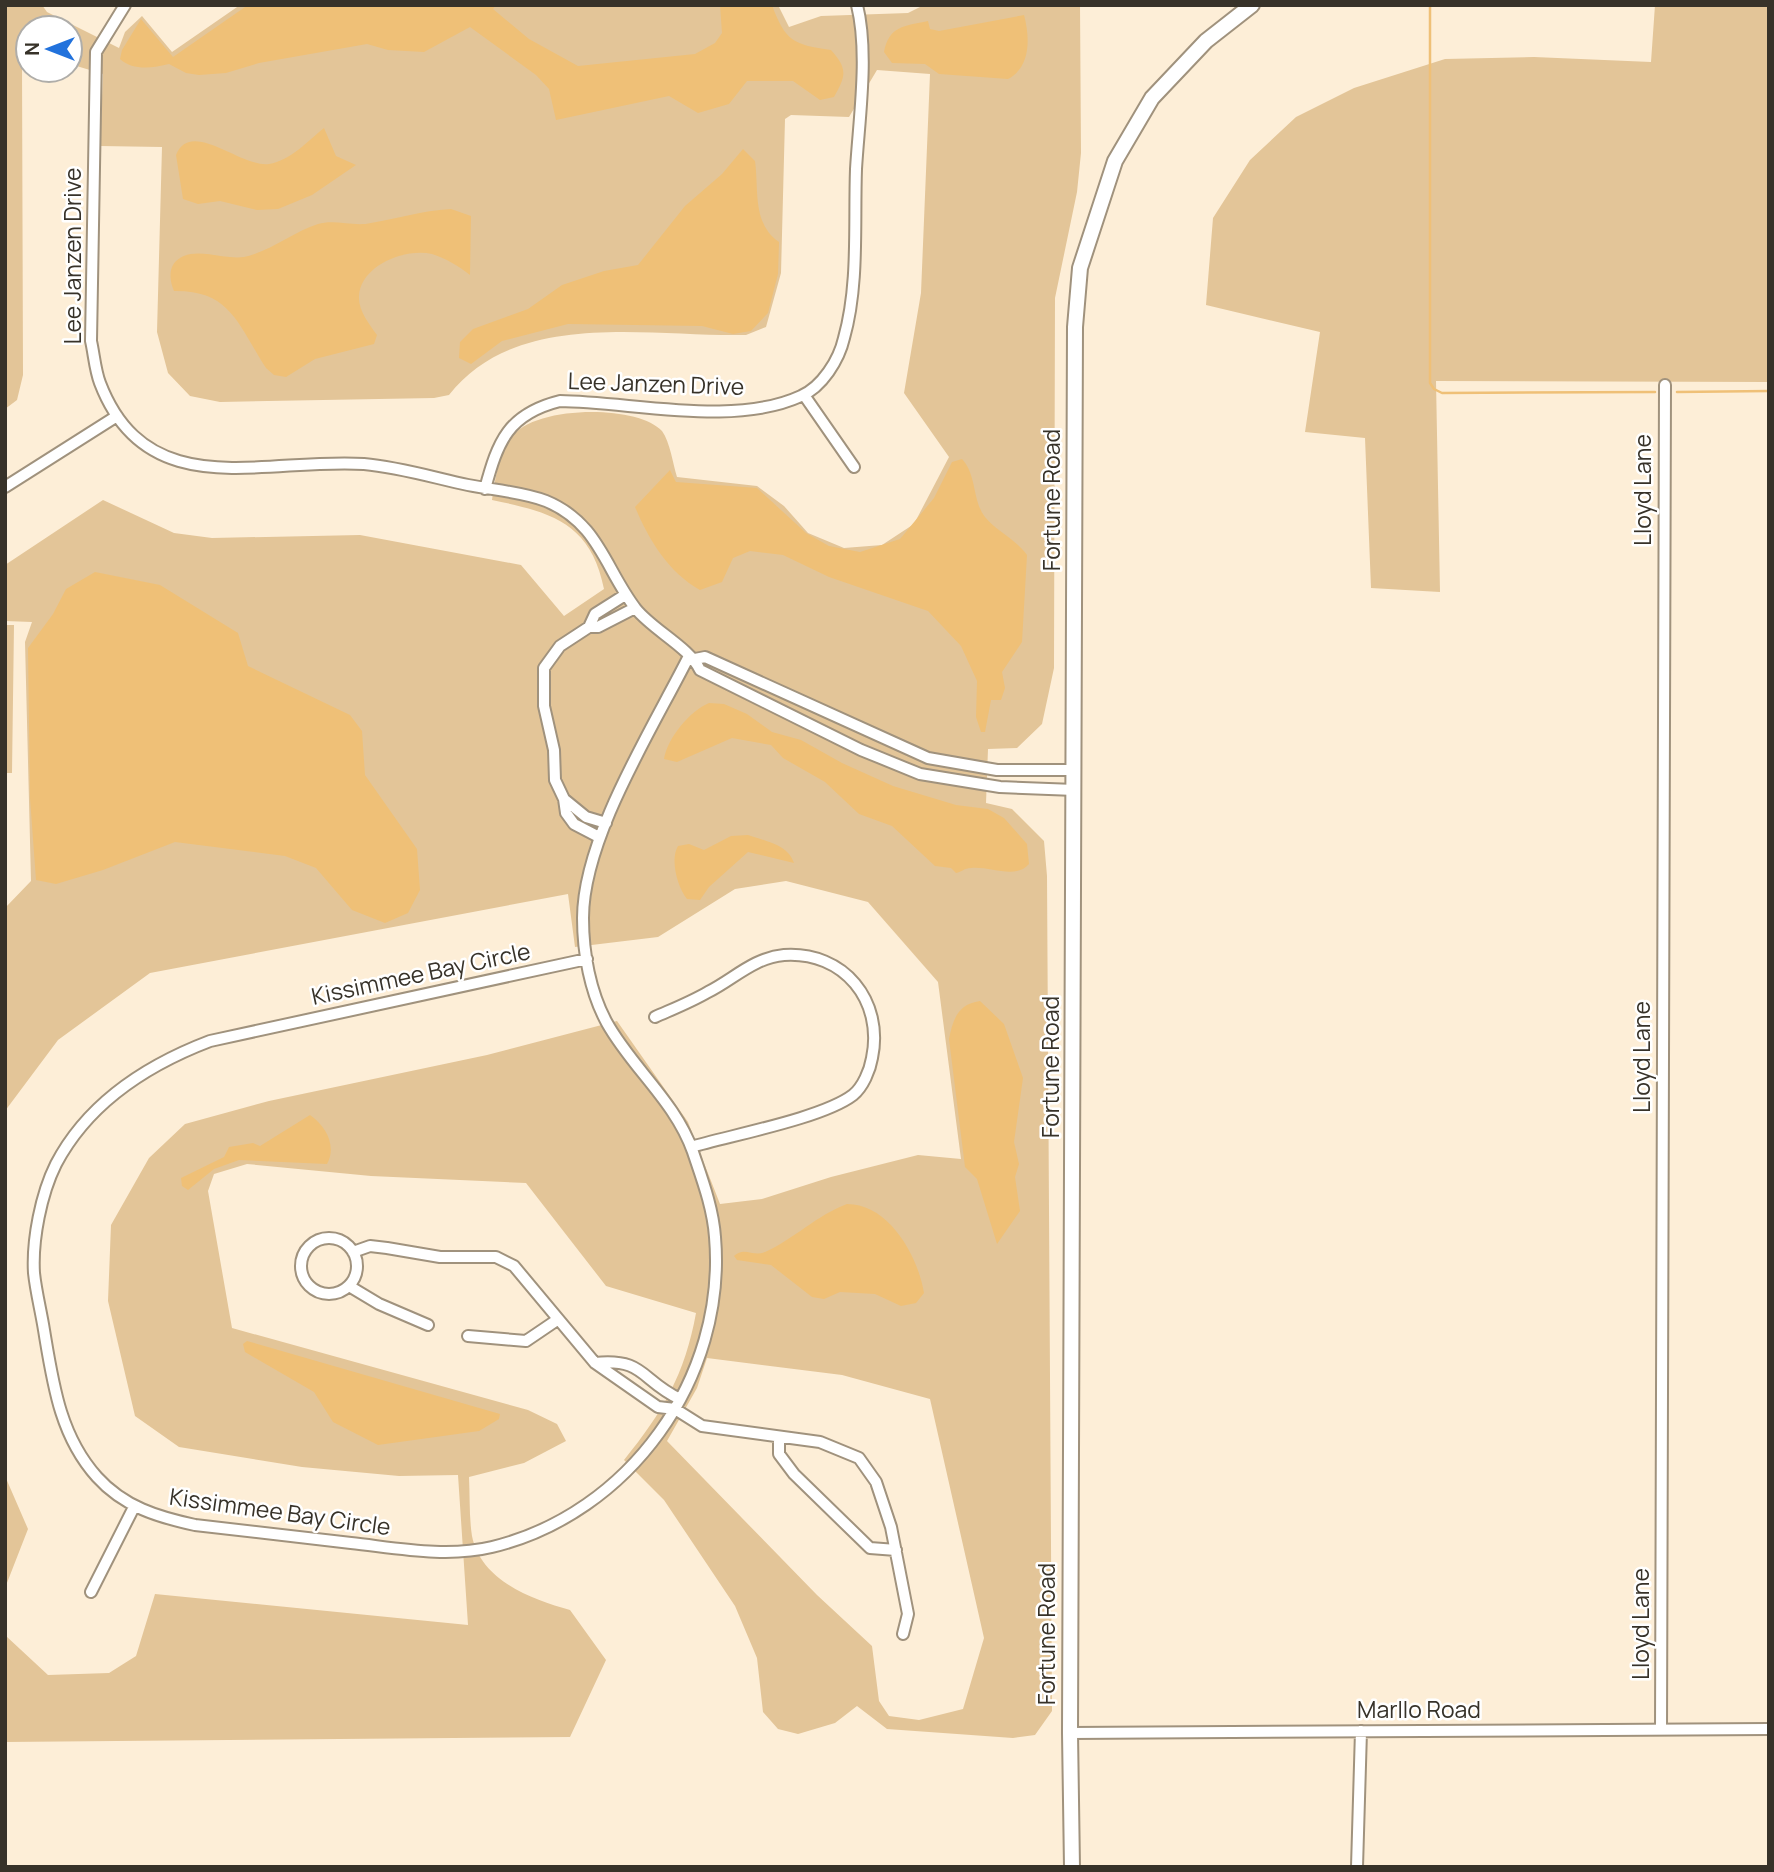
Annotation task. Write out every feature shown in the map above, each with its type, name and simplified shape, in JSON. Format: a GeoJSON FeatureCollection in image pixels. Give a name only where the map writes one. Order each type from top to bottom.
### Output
{"type":"FeatureCollection","features":[{"type":"Feature","properties":{"kind":"street","name":"Lee Janzen Drive"},"geometry":{"type":"LineString","coordinates":[[125,5],[96,52],[91,341],[99,382],[127,430],[144,444],[181,464],[228,468],[365,464],[547,502],[579,522],[599,544],[625,595],[635,608],[649,624],[692,657],[700,670],[919,774],[1002,787],[1075,790]]}},
{"type":"Feature","properties":{"kind":"street","name":"Lee Janzen Drive"},"geometry":{"type":"LineString","coordinates":[[485,489],[497,446],[512,426],[537,407],[560,401],[596,401],[725,412],[772,407],[804,395],[828,373],[844,340],[851,295],[862,48],[857,5]]}},
{"type":"Feature","properties":{"kind":"street","name":"Fortune Road"},"geometry":{"type":"LineString","coordinates":[[1072,1867],[1070,1733],[1075,327],[1080,268],[1115,162],[1152,98],[1206,41],[1252,5]]}},
{"type":"Feature","properties":{"kind":"street","name":"Lloyd Lane"},"geometry":{"type":"LineString","coordinates":[[1661,1729],[1665,385]]}},
{"type":"Feature","properties":{"kind":"street"},"geometry":{"type":"LineString","coordinates":[[804,395],[854,467]]}},
{"type":"Feature","properties":{"kind":"street"},"geometry":{"type":"LineString","coordinates":[[5,487],[117,416]]}},
{"type":"Feature","properties":{"kind":"street"},"geometry":{"type":"LineString","coordinates":[[599,838],[574,824],[566,813],[564,799],[555,780],[554,750],[544,706],[544,668],[560,646],[589,627],[595,614],[625,595]]}},
{"type":"Feature","properties":{"kind":"street"},"geometry":{"type":"LineString","coordinates":[[589,627],[598,627],[635,608]]}},
{"type":"Feature","properties":{"kind":"street"},"geometry":{"type":"LineString","coordinates":[[692,657],[705,657],[928,758],[955,765],[1003,770],[1075,770]]}},
{"type":"Feature","properties":{"kind":"street","name":"Kissimmee Bay Circle"},"geometry":{"type":"LineString","coordinates":[[587,959],[210,1041],[167,1057],[138,1074],[90,1116],[56,1164],[40,1214],[34,1271],[56,1398],[72,1443],[98,1478],[134,1507],[159,1517],[195,1525],[431,1552],[491,1547],[549,1526],[598,1498],[631,1468],[678,1404],[700,1358],[711,1317],[715,1237],[709,1202],[691,1147],[659,1090],[607,1023],[592,990],[583,918],[588,873],[599,838],[692,657]]}},
{"type":"Feature","properties":{"kind":"street"},"geometry":{"type":"LineString","coordinates":[[832,735],[839,718]]}},
{"type":"Feature","properties":{"kind":"street"},"geometry":{"type":"LineString","coordinates":[[1002,787],[1003,770]]}},
{"type":"Feature","properties":{"kind":"street"},"geometry":{"type":"LineString","coordinates":[[564,799],[586,817],[606,822]]}},
{"type":"Feature","properties":{"kind":"street"},"geometry":{"type":"LineString","coordinates":[[655,1017],[709,992],[759,960],[785,955],[813,959],[841,970],[872,1007],[877,1034],[870,1069],[855,1094],[827,1110],[691,1147]]}},
{"type":"Feature","properties":{"kind":"street"},"geometry":{"type":"LineString","coordinates":[[322,1239],[340,1241],[353,1252],[356,1270],[349,1286],[332,1294],[313,1290],[302,1275],[301,1265],[307,1248],[322,1239]]}},
{"type":"Feature","properties":{"kind":"street"},"geometry":{"type":"LineString","coordinates":[[353,1252],[370,1246],[440,1257],[496,1257],[514,1266],[595,1363],[659,1407],[678,1404]]}},
{"type":"Feature","properties":{"kind":"street"},"geometry":{"type":"LineString","coordinates":[[349,1286],[379,1304],[428,1325]]}},
{"type":"Feature","properties":{"kind":"street"},"geometry":{"type":"LineString","coordinates":[[468,1336],[526,1341],[557,1320]]}},
{"type":"Feature","properties":{"kind":"street"},"geometry":{"type":"LineString","coordinates":[[595,1363],[619,1360],[631,1364],[702,1426],[820,1442],[859,1458],[876,1482],[896,1550],[908,1614],[904,1634]]}},
{"type":"Feature","properties":{"kind":"street"},"geometry":{"type":"LineString","coordinates":[[779,1437],[779,1454],[794,1474],[870,1548],[896,1550]]}},
{"type":"Feature","properties":{"kind":"street"},"geometry":{"type":"LineString","coordinates":[[91,1592],[134,1507]]}},
{"type":"Feature","properties":{"kind":"street","name":"Marllo Road"},"geometry":{"type":"LineString","coordinates":[[1070,1733],[1769,1730]]}},
{"type":"Feature","properties":{"kind":"street"},"geometry":{"type":"LineString","coordinates":[[1357,1867],[1361,1731]]}},
{"type":"Feature","properties":{"kind":"shaded area"},"geometry":{"type":"Polygon","coordinates":[[[5,5],[42,5],[51,14],[14,14],[14,84],[22,84],[23,375],[17,400],[5,409],[5,5]]]}},
{"type":"Feature","properties":{"kind":"shaded area"},"geometry":{"type":"Polygon","coordinates":[[[240,5],[778,5],[789,27],[821,16],[908,13],[924,5],[1080,5],[1081,153],[1077,192],[1055,298],[1054,668],[1042,724],[1017,748],[988,749],[986,803],[1012,809],[1044,841],[1047,876],[1052,1711],[1035,1735],[1013,1738],[887,1729],[857,1706],[835,1723],[798,1734],[778,1729],[763,1712],[757,1658],[735,1606],[664,1500],[624,1460],[661,1408],[679,1374],[696,1313],[606,1286],[526,1183],[371,1176],[247,1164],[214,1174],[208,1191],[232,1328],[528,1410],[557,1424],[566,1441],[524,1463],[469,1477],[472,1536],[477,1552],[497,1576],[525,1594],[570,1610],[606,1660],[570,1737],[5,1742],[5,1593],[6,1636],[48,1675],[109,1673],[136,1656],[155,1594],[468,1625],[458,1475],[399,1476],[302,1467],[179,1447],[135,1416],[108,1301],[111,1225],[149,1158],[185,1124],[269,1101],[487,1055],[617,1021],[688,1122],[720,1204],[762,1199],[831,1177],[918,1155],[961,1159],[938,982],[868,902],[786,881],[735,889],[658,937],[575,947],[568,894],[150,973],[58,1040],[5,1111],[5,908],[31,881],[25,642],[32,622],[5,621],[5,565],[103,500],[174,533],[212,538],[360,535],[521,565],[564,616],[604,589],[598,567],[589,549],[565,524],[550,516],[492,500],[503,452],[511,438],[523,427],[540,419],[585,412],[631,416],[649,422],[665,436],[677,477],[757,486],[784,506],[808,533],[844,548],[882,545],[914,524],[949,457],[904,393],[921,293],[930,74],[877,70],[849,117],[791,115],[785,119],[781,273],[766,327],[746,335],[627,332],[547,338],[510,349],[477,368],[449,395],[434,398],[220,402],[190,396],[168,373],[157,332],[162,147],[100,146],[103,74],[84,68],[84,30],[119,48],[125,32],[142,16],[172,52],[240,5]],[[707,1358],[697,1388],[667,1441],[817,1595],[872,1646],[879,1701],[889,1716],[919,1720],[963,1709],[984,1638],[930,1399],[842,1375],[707,1358]]]}},
{"type":"Feature","properties":{"kind":"shaded area"},"geometry":{"type":"Polygon","coordinates":[[[248,5],[496,5],[493,9],[529,39],[578,66],[695,54],[715,43],[722,33],[720,5],[772,5],[782,27],[792,39],[808,46],[831,50],[843,68],[843,78],[834,97],[820,100],[793,81],[747,81],[729,104],[698,113],[669,96],[556,120],[549,89],[536,75],[470,27],[424,52],[388,50],[367,44],[259,63],[226,73],[186,73],[169,64],[137,67],[120,59],[122,50],[141,19],[173,57],[248,5]]]}},
{"type":"Feature","properties":{"kind":"shaded area"},"geometry":{"type":"Polygon","coordinates":[[[1655,5],[1769,5],[1769,382],[1436,381],[1440,592],[1371,588],[1365,438],[1305,432],[1320,332],[1206,305],[1213,218],[1250,160],[1296,117],[1354,88],[1445,59],[1534,57],[1651,62],[1655,5]]]}},
{"type":"Feature","properties":{"kind":"shaded area"},"geometry":{"type":"Polygon","coordinates":[[[1024,15],[1028,42],[1025,59],[1016,74],[1008,79],[939,74],[925,64],[892,63],[884,52],[886,43],[894,32],[912,24],[928,21],[930,29],[939,31],[1024,15]]]}},
{"type":"Feature","properties":{"kind":"shaded area"},"geometry":{"type":"Polygon","coordinates":[[[324,128],[336,156],[356,165],[312,195],[278,209],[257,210],[220,201],[198,204],[183,199],[176,155],[183,145],[193,141],[205,143],[245,159],[269,164],[292,154],[324,128]]]}},
{"type":"Feature","properties":{"kind":"shaded area"},"geometry":{"type":"Polygon","coordinates":[[[743,149],[755,161],[758,205],[764,225],[779,242],[778,274],[768,313],[751,331],[733,334],[702,326],[568,324],[502,341],[471,364],[459,358],[460,342],[473,329],[528,309],[562,285],[604,271],[638,265],[685,206],[722,174],[743,149]]]}},
{"type":"Feature","properties":{"kind":"shaded area"},"geometry":{"type":"Polygon","coordinates":[[[451,209],[471,216],[470,275],[432,254],[409,254],[386,261],[367,276],[359,296],[362,312],[377,335],[374,344],[315,359],[286,377],[274,375],[266,368],[240,324],[221,304],[193,292],[174,291],[172,287],[173,265],[187,255],[244,257],[263,251],[318,224],[365,224],[451,209]]]}},
{"type":"Feature","properties":{"kind":"shaded area"},"geometry":{"type":"Polygon","coordinates":[[[962,459],[970,472],[978,503],[985,517],[1027,555],[1022,642],[1002,672],[1005,688],[1001,700],[991,700],[985,732],[981,732],[976,717],[977,681],[961,646],[928,611],[829,577],[783,555],[750,551],[733,558],[722,582],[700,590],[669,565],[635,507],[670,470],[676,482],[757,488],[806,533],[829,546],[860,552],[900,539],[934,498],[952,462],[962,459]]]}},
{"type":"Feature","properties":{"kind":"shaded area"},"geometry":{"type":"Polygon","coordinates":[[[95,572],[160,585],[238,633],[248,666],[350,715],[362,731],[365,775],[417,849],[420,890],[408,913],[385,923],[352,910],[316,868],[285,856],[175,842],[103,870],[56,884],[36,880],[30,798],[28,648],[53,614],[66,589],[95,572]]]}},
{"type":"Feature","properties":{"kind":"shaded area"},"geometry":{"type":"Polygon","coordinates":[[[5,625],[14,625],[12,773],[5,773],[5,625]]]}},
{"type":"Feature","properties":{"kind":"shaded area"},"geometry":{"type":"Polygon","coordinates":[[[709,703],[724,704],[747,714],[772,732],[801,740],[842,763],[893,786],[956,805],[988,809],[1004,818],[1027,844],[1029,864],[1023,869],[1010,872],[971,868],[956,873],[951,868],[935,866],[892,826],[859,814],[825,782],[783,758],[771,745],[732,738],[677,762],[664,759],[670,742],[681,726],[709,703]]]}},
{"type":"Feature","properties":{"kind":"shaded area"},"geometry":{"type":"Polygon","coordinates":[[[748,835],[781,847],[787,851],[794,863],[748,852],[709,887],[700,900],[687,899],[676,873],[675,858],[678,846],[689,844],[704,850],[731,836],[748,835]]]}},
{"type":"Feature","properties":{"kind":"shaded area"},"geometry":{"type":"Polygon","coordinates":[[[980,1001],[1004,1024],[1023,1078],[1014,1142],[1019,1164],[1015,1177],[1020,1211],[997,1244],[977,1179],[965,1167],[949,1039],[952,1025],[962,1009],[980,1001]]]}},
{"type":"Feature","properties":{"kind":"shaded area"},"geometry":{"type":"Polygon","coordinates":[[[310,1115],[321,1125],[328,1137],[331,1150],[327,1164],[239,1160],[214,1169],[188,1190],[182,1186],[181,1178],[224,1157],[229,1147],[253,1143],[260,1146],[310,1115]]]}},
{"type":"Feature","properties":{"kind":"shaded area"},"geometry":{"type":"Polygon","coordinates":[[[847,1204],[862,1206],[876,1213],[899,1235],[921,1279],[924,1293],[916,1303],[901,1306],[875,1294],[840,1292],[824,1299],[812,1297],[771,1265],[737,1260],[734,1256],[741,1252],[765,1252],[847,1204]]]}},
{"type":"Feature","properties":{"kind":"shaded area"},"geometry":{"type":"Polygon","coordinates":[[[247,1341],[500,1414],[499,1419],[479,1431],[378,1445],[333,1422],[314,1392],[245,1352],[243,1344],[247,1341]]]}},
{"type":"Feature","properties":{"kind":"shaded area"},"geometry":{"type":"Polygon","coordinates":[[[5,1476],[28,1529],[5,1588],[5,1476]]]}},
{"type":"Feature","properties":{"kind":"waterway"},"geometry":{"type":"LineString","coordinates":[[1430,5],[1430,383],[1442,393],[1655,392]]}},
{"type":"Feature","properties":{"kind":"waterway"},"geometry":{"type":"LineString","coordinates":[[1677,392],[1769,391]]}}]}
